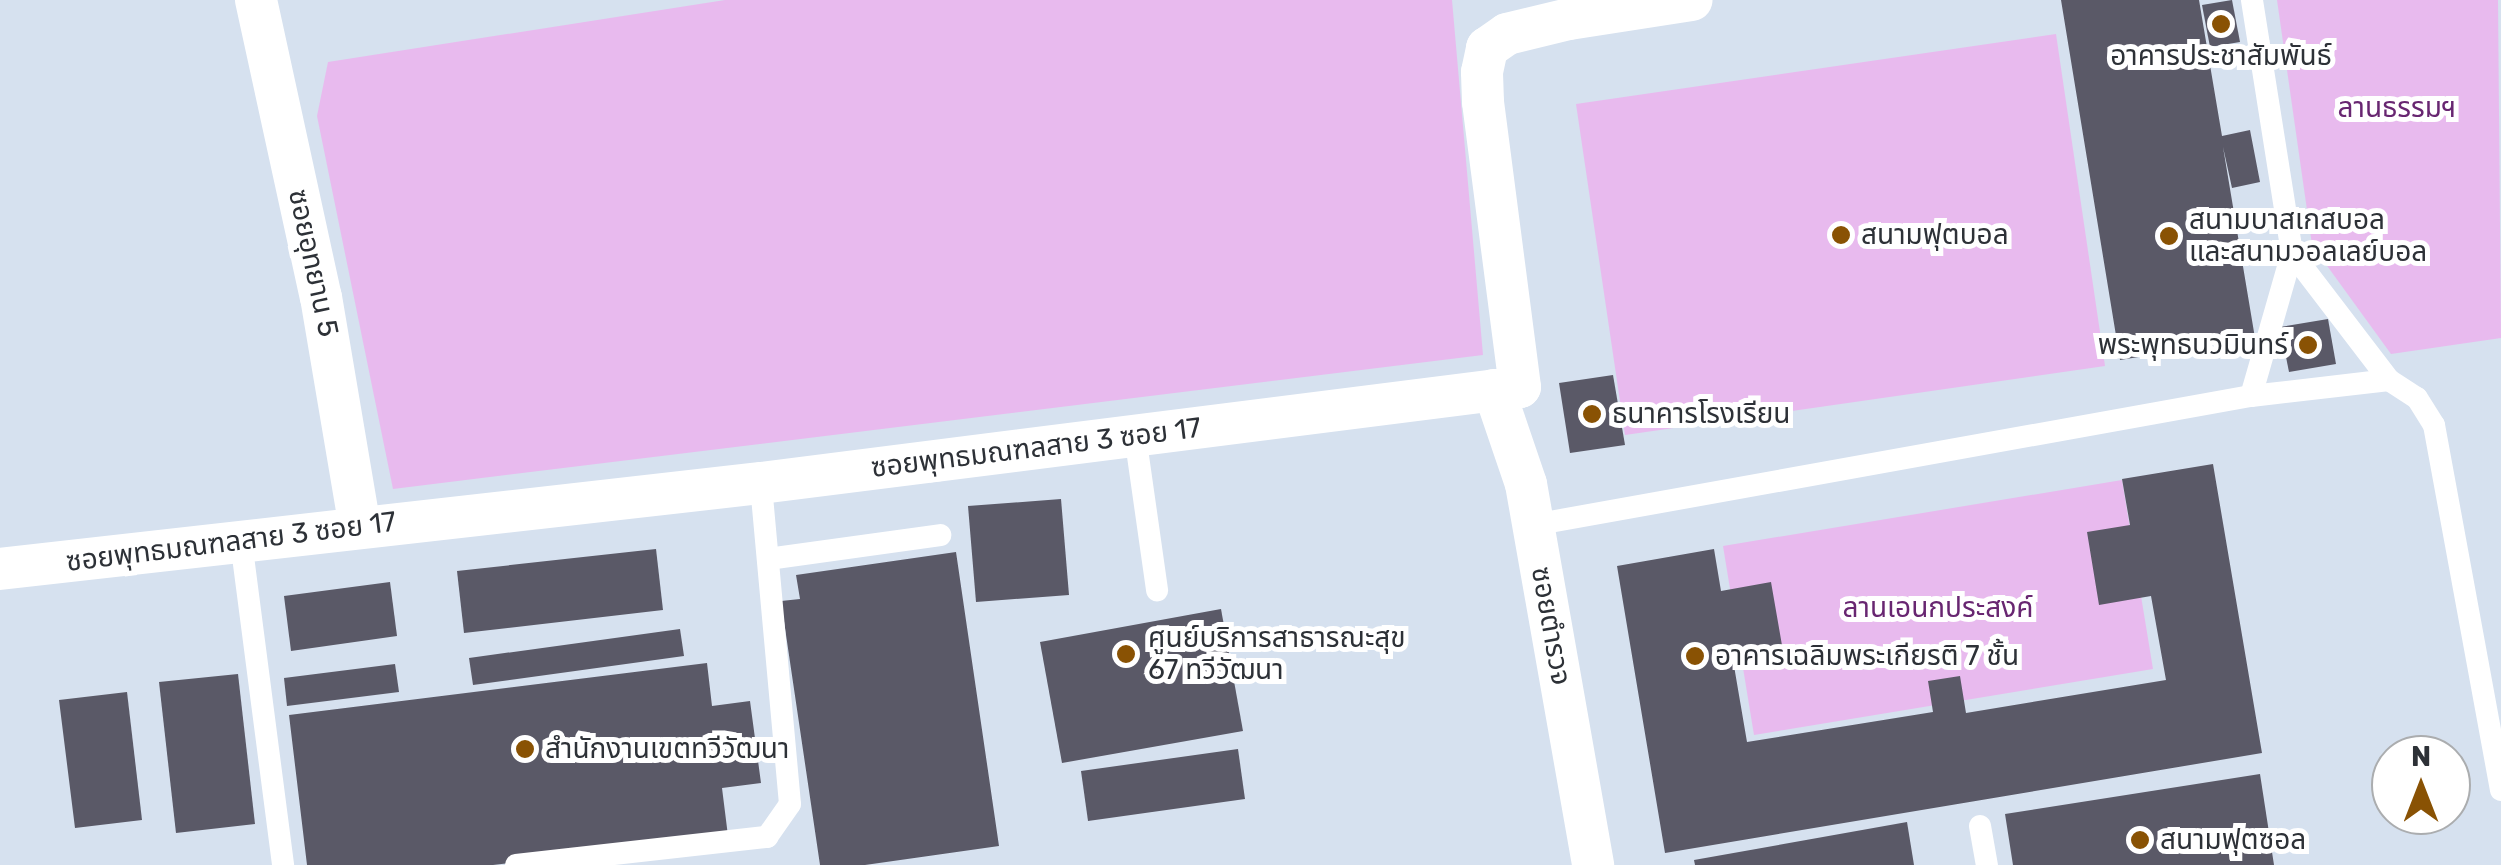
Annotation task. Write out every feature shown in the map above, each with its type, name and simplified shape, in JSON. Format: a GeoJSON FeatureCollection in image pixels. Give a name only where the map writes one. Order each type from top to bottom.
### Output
{"type":"FeatureCollection","features":[{"type":"Feature","properties":{"kind":"street","name":"ซอยอุทยาน 5"},"geometry":{"type":"LineString","coordinates":[[256,0],[321,297],[360,527]]}},
{"type":"Feature","properties":{"kind":"street"},"geometry":{"type":"LineString","coordinates":[[1494,390],[1520,387],[1482,72],[1487,48],[1507,34],[1572,9],[1692,0]]}},
{"type":"Feature","properties":{"kind":"street","name":"ซอยพุทธมณฑลสาย 3 ซอย 17"},"geometry":{"type":"LineString","coordinates":[[0,569],[761,483],[1494,390]]}},
{"type":"Feature","properties":{"kind":"street","name":"ซอยตำรวจ"},"geometry":{"type":"LineString","coordinates":[[1494,390],[1526,484],[1593,865]]}},
{"type":"Feature","properties":{"kind":"lane"},"geometry":{"type":"LineString","coordinates":[[2251,396],[2292,253],[2252,0]]}},
{"type":"Feature","properties":{"kind":"lane"},"geometry":{"type":"LineString","coordinates":[[2292,253],[2389,380],[2417,398],[2434,424],[2501,790]]}},
{"type":"Feature","properties":{"kind":"lane"},"geometry":{"type":"LineString","coordinates":[[1533,525],[2251,396],[2389,380]]}},
{"type":"Feature","properties":{"kind":"lane"},"geometry":{"type":"LineString","coordinates":[[1134,436],[1156,590]]}},
{"type":"Feature","properties":{"kind":"lane"},"geometry":{"type":"LineString","coordinates":[[516,865],[767,837],[790,804],[761,483]]}},
{"type":"Feature","properties":{"kind":"lane"},"geometry":{"type":"LineString","coordinates":[[768,559],[940,535]]}},
{"type":"Feature","properties":{"kind":"lane"},"geometry":{"type":"LineString","coordinates":[[241,541],[282,865]]}},
{"type":"Feature","properties":{"kind":"lane"},"geometry":{"type":"LineString","coordinates":[[1980,826],[1987,865]]}},
{"type":"Feature","properties":{"kind":"green space"},"geometry":{"type":"Polygon","coordinates":[[[725,0],[1452,0],[1483,355],[393,489],[317,116],[328,62],[725,0]]]}},
{"type":"Feature","properties":{"kind":"green space","name":"ลานธรรมฯ"},"geometry":{"type":"Polygon","coordinates":[[[2277,0],[2498,0],[2501,338],[2391,354],[2312,245],[2277,0]]]}},
{"type":"Feature","properties":{"kind":"green space","name":"สนามฟุตบอล"},"geometry":{"type":"Polygon","coordinates":[[[2056,34],[2105,366],[1625,435],[1576,104],[2056,34]]]}},
{"type":"Feature","properties":{"kind":"green space","name":"ลานเอนกประสงค์"},"geometry":{"type":"Polygon","coordinates":[[[2122,480],[2153,669],[1754,735],[1723,546],[2122,480]]]}},
{"type":"Feature","properties":{"kind":"building","name":"สนามบาสเกสบอล และสนามวอลเลย์บอล"},"geometry":{"type":"Polygon","coordinates":[[[2061,0],[2199,0],[2222,136],[2250,130],[2260,182],[2232,188],[2223,147],[2255,338],[2120,360],[2061,0]]]}},
{"type":"Feature","properties":{"kind":"building","name":"อาคารประชาสัมพันธ์"},"geometry":{"type":"Polygon","coordinates":[[[2232,0],[2240,42],[2210,47],[2202,5],[2232,0]]]}},
{"type":"Feature","properties":{"kind":"building","name":"พระพุทธนวมินทร์"},"geometry":{"type":"Polygon","coordinates":[[[2328,319],[2336,364],[2289,372],[2280,327],[2328,319]]]}},
{"type":"Feature","properties":{"kind":"building","name":"ธนาคารโรงเรียน"},"geometry":{"type":"Polygon","coordinates":[[[1613,375],[1625,445],[1570,453],[1559,383],[1613,375]]]}},
{"type":"Feature","properties":{"kind":"building","name":"อาคารเฉลิมพระเกียรติ 7 ชั้น"},"geometry":{"type":"Polygon","coordinates":[[[2213,464],[2262,753],[1665,853],[1617,566],[1714,549],[1721,591],[1771,582],[1783,651],[1733,660],[1747,742],[1933,712],[1928,681],[1960,676],[1966,713],[2166,680],[2151,596],[2099,605],[2087,532],[2130,525],[2122,479],[2213,464]]]}},
{"type":"Feature","properties":{"kind":"building"},"geometry":{"type":"Polygon","coordinates":[[[1061,499],[1069,595],[976,602],[968,506],[1061,499]]]}},
{"type":"Feature","properties":{"kind":"building"},"geometry":{"type":"Polygon","coordinates":[[[656,549],[663,610],[464,633],[457,571],[656,549]]]}},
{"type":"Feature","properties":{"kind":"building"},"geometry":{"type":"Polygon","coordinates":[[[956,552],[999,846],[865,865],[820,865],[781,601],[800,599],[796,575],[956,552]]]}},
{"type":"Feature","properties":{"kind":"building"},"geometry":{"type":"Polygon","coordinates":[[[390,582],[397,636],[291,651],[284,596],[390,582]]]}},
{"type":"Feature","properties":{"kind":"building"},"geometry":{"type":"Polygon","coordinates":[[[1221,609],[1243,731],[1062,763],[1040,642],[1221,609]]]}},
{"type":"Feature","properties":{"kind":"building"},"geometry":{"type":"Polygon","coordinates":[[[680,629],[684,656],[473,685],[469,658],[680,629]]]}},
{"type":"Feature","properties":{"kind":"building","name":"สำนักงานเขตทวีวัฒนา"},"geometry":{"type":"Polygon","coordinates":[[[707,663],[712,706],[750,701],[761,783],[722,788],[728,836],[493,865],[307,865],[289,715],[707,663]]]}},
{"type":"Feature","properties":{"kind":"building"},"geometry":{"type":"Polygon","coordinates":[[[395,664],[399,692],[287,706],[284,678],[395,664]]]}},
{"type":"Feature","properties":{"kind":"building"},"geometry":{"type":"Polygon","coordinates":[[[238,674],[255,824],[176,833],[159,682],[238,674]]]}},
{"type":"Feature","properties":{"kind":"building"},"geometry":{"type":"Polygon","coordinates":[[[127,692],[142,820],[75,828],[59,700],[127,692]]]}},
{"type":"Feature","properties":{"kind":"building"},"geometry":{"type":"Polygon","coordinates":[[[1238,749],[1245,799],[1088,821],[1081,771],[1238,749]]]}},
{"type":"Feature","properties":{"kind":"building","name":"สนามฟุตซอล"},"geometry":{"type":"Polygon","coordinates":[[[2260,774],[2274,865],[2013,865],[2005,814],[2260,774]]]}},
{"type":"Feature","properties":{"kind":"building"},"geometry":{"type":"Polygon","coordinates":[[[1907,822],[1914,865],[1695,865],[1694,860],[1907,822]]]}},
{"type":"Feature","properties":{"kind":"place","name":"อาคารประชาสัมพันธ์"},"geometry":{"type":"Point","coordinates":[2221,24]}},
{"type":"Feature","properties":{"kind":"place","name":"สนามฟุตบอล"},"geometry":{"type":"Point","coordinates":[1841,235]}},
{"type":"Feature","properties":{"kind":"place","name":"สนามบาสเกสบอล และสนามวอลเลย์บอล"},"geometry":{"type":"Point","coordinates":[2169,236]}},
{"type":"Feature","properties":{"kind":"place","name":"พระพุทธนวมินทร์"},"geometry":{"type":"Point","coordinates":[2308,345]}},
{"type":"Feature","properties":{"kind":"place","name":"ธนาคารโรงเรียน"},"geometry":{"type":"Point","coordinates":[1592,414]}},
{"type":"Feature","properties":{"kind":"place","name":"ศูนย์บริการสาธารณะสุข 67 ทวีวัฒนา"},"geometry":{"type":"Point","coordinates":[1126,654]}},
{"type":"Feature","properties":{"kind":"place","name":"อาคารเฉลิมพระเกียรติ 7 ชั้น"},"geometry":{"type":"Point","coordinates":[1695,656]}},
{"type":"Feature","properties":{"kind":"place","name":"สำนักงานเขตทวีวัฒนา"},"geometry":{"type":"Point","coordinates":[525,749]}},
{"type":"Feature","properties":{"kind":"place","name":"สนามฟุตซอล"},"geometry":{"type":"Point","coordinates":[2140,840]}}]}
